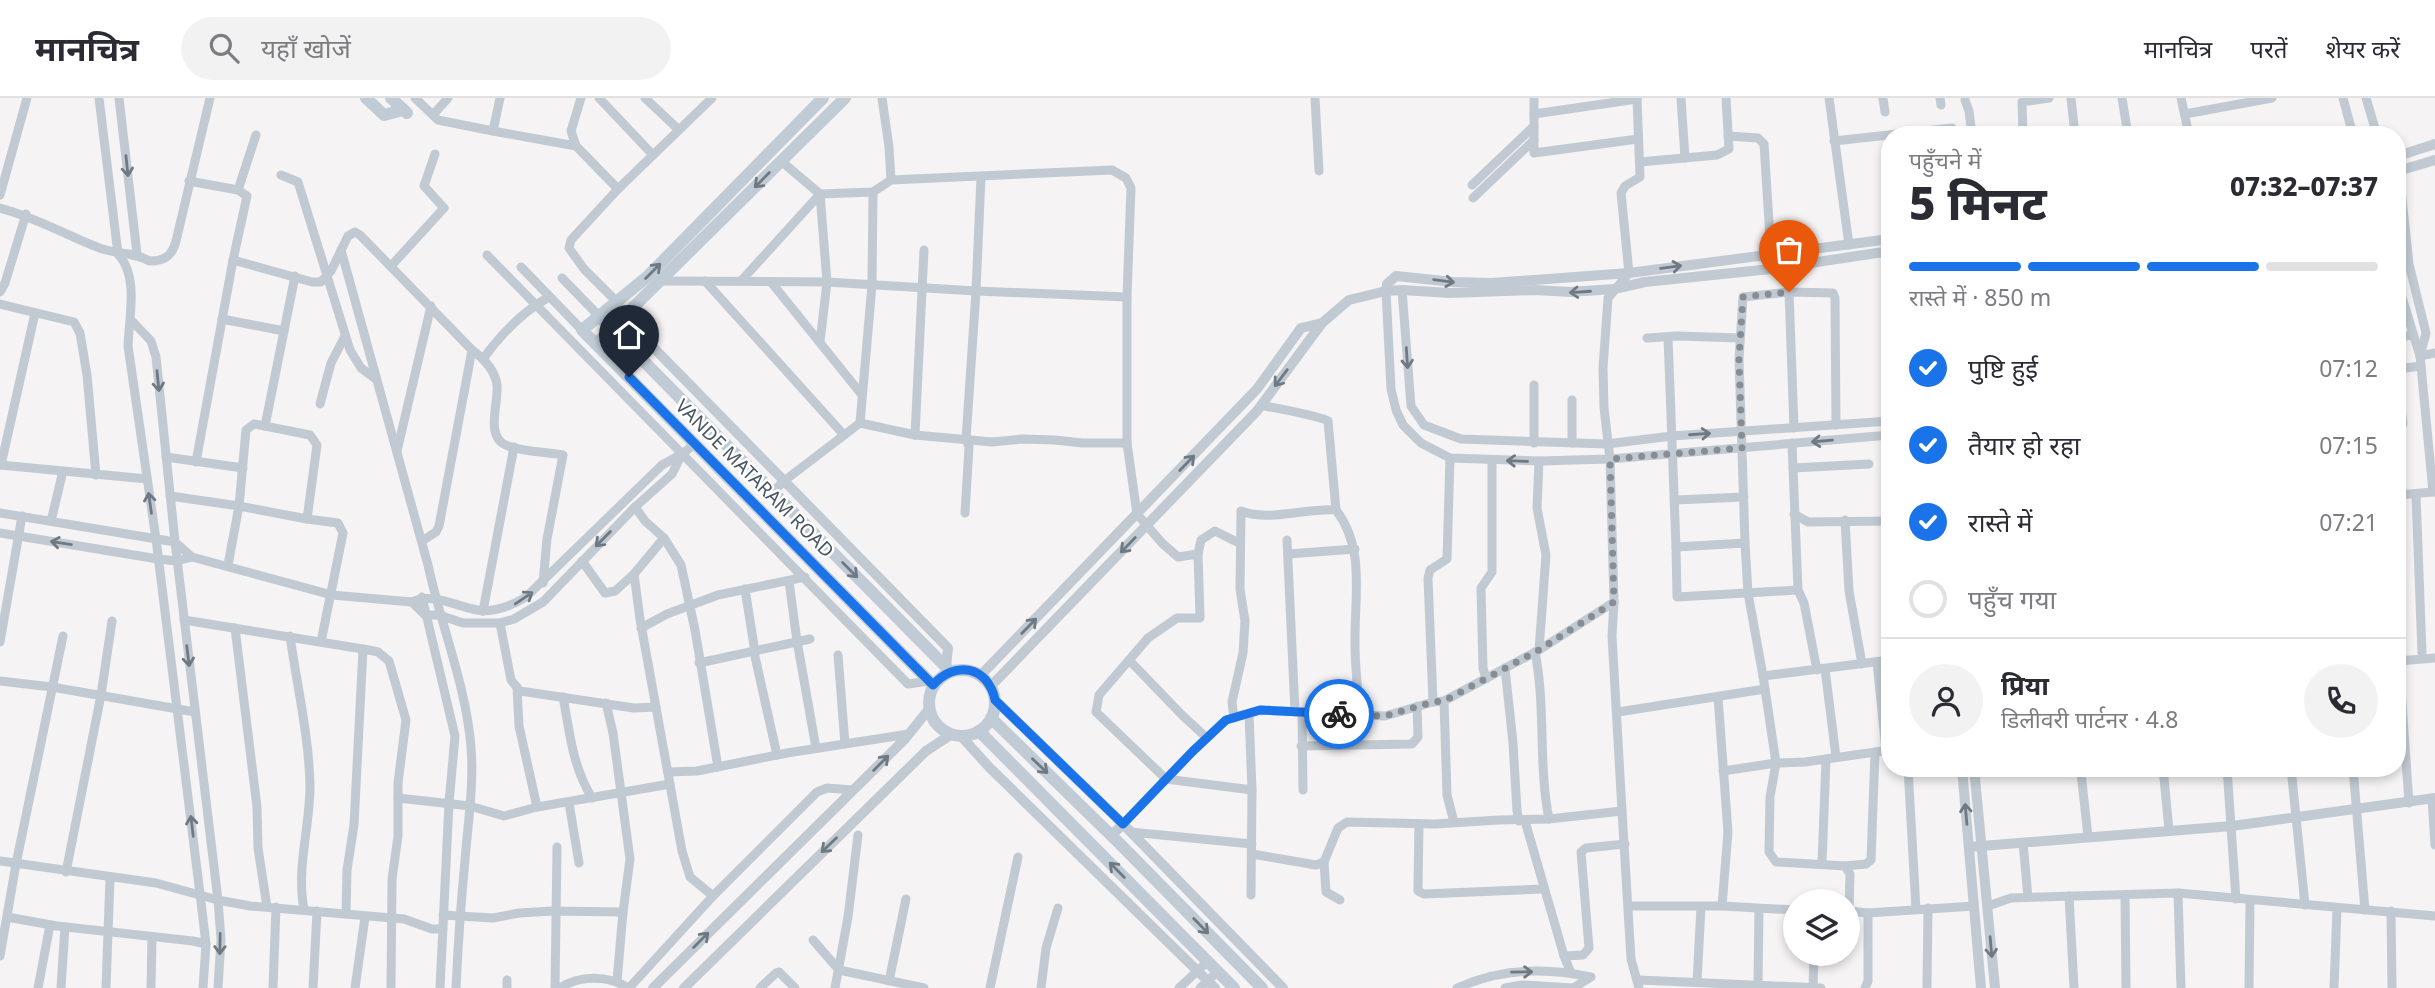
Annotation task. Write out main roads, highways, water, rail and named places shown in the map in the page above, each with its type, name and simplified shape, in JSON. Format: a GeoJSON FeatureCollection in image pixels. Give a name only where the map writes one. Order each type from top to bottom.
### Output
{"type":"FeatureCollection","features":[{"type":"Feature","properties":{"kind":"main road"},"geometry":{"type":"LineString","coordinates":[[366,98],[384,115],[405,112],[391,98]]}},
{"type":"Feature","properties":{"kind":"main road"},"geometry":{"type":"LineString","coordinates":[[599,316],[647,278],[823,98]]}},
{"type":"Feature","properties":{"kind":"main road"},"geometry":{"type":"LineString","coordinates":[[596,344],[845,98]]}},
{"type":"Feature","properties":{"kind":"main road","name":"VANDE MATARAM ROAD"},"geometry":{"type":"LineString","coordinates":[[931,683],[582,330],[599,316],[948,669]]}},
{"type":"Feature","properties":{"kind":"main road"},"geometry":{"type":"LineString","coordinates":[[948,669],[961,669],[981,676],[991,686],[995,700],[991,718],[979,731],[956,735],[937,725],[929,709],[931,683],[948,669]]}},
{"type":"Feature","properties":{"kind":"main road"},"geometry":{"type":"LineString","coordinates":[[991,718],[1112,835],[1262,988]]}},
{"type":"Feature","properties":{"kind":"main road"},"geometry":{"type":"LineString","coordinates":[[979,731],[1208,961],[1210,982],[1234,988]]}}]}
